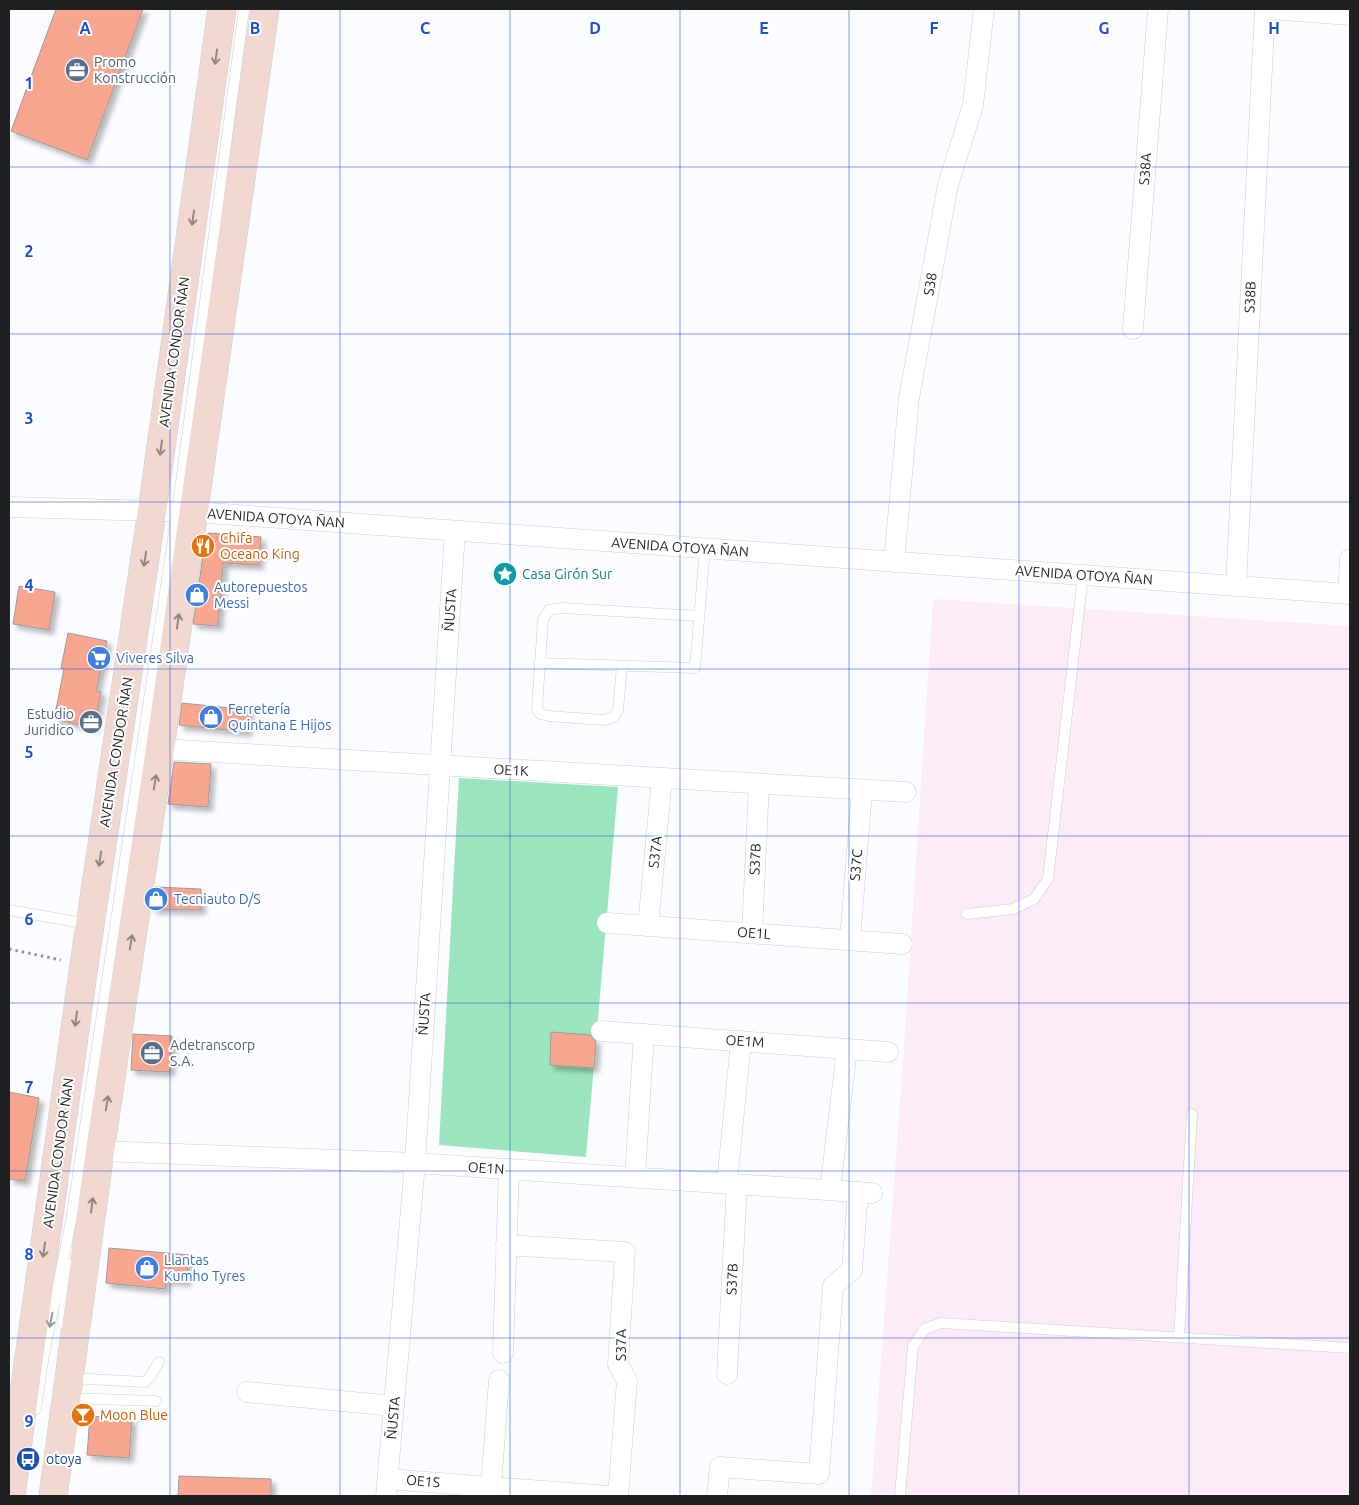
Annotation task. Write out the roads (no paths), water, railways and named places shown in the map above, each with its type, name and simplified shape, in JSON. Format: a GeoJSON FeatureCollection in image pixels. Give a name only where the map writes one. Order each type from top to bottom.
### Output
{"type":"FeatureCollection","features":[{"type":"Feature","properties":{"kind":"main road","name":"AVENIDA CONDOR ÑAN"},"geometry":{"type":"LineString","coordinates":[[56,1493],[100,1151],[160,749],[174,512],[222,9]]}},
{"type":"Feature","properties":{"kind":"main road","name":"AVENIDA CONDOR ÑAN"},"geometry":{"type":"LineString","coordinates":[[11,1496],[21,1439],[21,1379],[90,924],[174,512],[264,9]]}},
{"type":"Feature","properties":{"kind":"street","name":"S38"},"geometry":{"type":"LineString","coordinates":[[894,562],[908,398],[948,185],[974,105],[984,9]]}},
{"type":"Feature","properties":{"kind":"street","name":"S38A"},"geometry":{"type":"LineString","coordinates":[[1133,329],[1158,9]]}},
{"type":"Feature","properties":{"kind":"street","name":"S38B"},"geometry":{"type":"LineString","coordinates":[[1236,586],[1265,9]]}},
{"type":"Feature","properties":{"kind":"street"},"geometry":{"type":"LineString","coordinates":[[1269,9],[1350,15]]}},
{"type":"Feature","properties":{"kind":"street","name":"AVENIDA OTOYA ÑAN"},"geometry":{"type":"LineString","coordinates":[[9,507],[174,512],[1349,594]]}},
{"type":"Feature","properties":{"kind":"street","name":"ÑUSTA"},"geometry":{"type":"LineString","coordinates":[[387,1487],[415,1163],[455,531]]}},
{"type":"Feature","properties":{"kind":"street"},"geometry":{"type":"LineString","coordinates":[[1349,594],[1350,559]]}},
{"type":"Feature","properties":{"kind":"street","name":"OE1K"},"geometry":{"type":"LineString","coordinates":[[160,749],[759,784],[868,788],[906,792]]}},
{"type":"Feature","properties":{"kind":"street","name":"S37A"},"geometry":{"type":"LineString","coordinates":[[648,926],[662,778]]}},
{"type":"Feature","properties":{"kind":"street","name":"S37B"},"geometry":{"type":"LineString","coordinates":[[752,933],[759,784]]}},
{"type":"Feature","properties":{"kind":"street","name":"S37C"},"geometry":{"type":"LineString","coordinates":[[850,940],[868,788]]}},
{"type":"Feature","properties":{"kind":"street","name":"OE1L"},"geometry":{"type":"LineString","coordinates":[[607,923],[902,944]]}},
{"type":"Feature","properties":{"kind":"street","name":"OE1M"},"geometry":{"type":"LineString","coordinates":[[601,1031],[888,1052]]}},
{"type":"Feature","properties":{"kind":"street"},"geometry":{"type":"LineString","coordinates":[[635,1177],[644,1034]]}},
{"type":"Feature","properties":{"kind":"street","name":"S37B"},"geometry":{"type":"LineString","coordinates":[[727,1374],[732,1184],[741,1041]]}},
{"type":"Feature","properties":{"kind":"street"},"geometry":{"type":"LineString","coordinates":[[830,1190],[847,1049]]}},
{"type":"Feature","properties":{"kind":"street","name":"OE1N"},"geometry":{"type":"LineString","coordinates":[[100,1151],[415,1163],[866,1192],[852,1270],[832,1286],[819,1474],[720,1467],[717,1496]]}},
{"type":"Feature","properties":{"kind":"street"},"geometry":{"type":"LineString","coordinates":[[503,1353],[509,1170]]}},
{"type":"Feature","properties":{"kind":"street","name":"S37A"},"geometry":{"type":"LineString","coordinates":[[506,1246],[625,1252],[618,1364],[627,1381],[618,1496]]}},
{"type":"Feature","properties":{"kind":"street"},"geometry":{"type":"LineString","coordinates":[[491,1487],[499,1380]]}},
{"type":"Feature","properties":{"kind":"street"},"geometry":{"type":"LineString","coordinates":[[247,1392],[394,1406]]}},
{"type":"Feature","properties":{"kind":"street","name":"OE1S"},"geometry":{"type":"LineString","coordinates":[[387,1487],[491,1487],[608,1496]]}},
{"type":"Feature","properties":{"kind":"lane"},"geometry":{"type":"LineString","coordinates":[[21,1439],[44,1354],[71,1221],[174,512],[244,9]]}},
{"type":"Feature","properties":{"kind":"lane"},"geometry":{"type":"LineString","coordinates":[[539,663],[694,668],[705,548]]}},
{"type":"Feature","properties":{"kind":"lane"},"geometry":{"type":"LineString","coordinates":[[967,914],[1014,909],[1034,900],[1048,879],[1083,575]]}},
{"type":"Feature","properties":{"kind":"lane"},"geometry":{"type":"LineString","coordinates":[[622,666],[618,710],[614,717],[604,720],[540,714],[537,708],[539,663],[543,620],[549,610],[562,608],[699,616]]}},
{"type":"Feature","properties":{"kind":"lane"},"geometry":{"type":"LineString","coordinates":[[9,910],[90,924]]}},
{"type":"Feature","properties":{"kind":"lane"},"geometry":{"type":"LineString","coordinates":[[1179,1337],[1192,1114]]}},
{"type":"Feature","properties":{"kind":"lane"},"geometry":{"type":"LineString","coordinates":[[62,1335],[71,1221]]}},
{"type":"Feature","properties":{"kind":"lane"},"geometry":{"type":"LineString","coordinates":[[900,1496],[913,1346],[925,1330],[941,1323],[1350,1348]]}},
{"type":"Feature","properties":{"kind":"lane"},"geometry":{"type":"LineString","coordinates":[[68,1388],[144,1382],[149,1378],[159,1362]]}},
{"type":"Feature","properties":{"kind":"lane"},"geometry":{"type":"LineString","coordinates":[[68,1388],[156,1401]]}},
{"type":"Feature","properties":{"kind":"place","name":"Promo Konstrucción"},"geometry":{"type":"Point","coordinates":[77,70]}},
{"type":"Feature","properties":{"kind":"place","name":"Chifa Oceano King"},"geometry":{"type":"Point","coordinates":[203,546]}},
{"type":"Feature","properties":{"kind":"place","name":"Casa Girón Sur"},"geometry":{"type":"Point","coordinates":[505,574]}},
{"type":"Feature","properties":{"kind":"place","name":"Autorepuestos Messi"},"geometry":{"type":"Point","coordinates":[197,595]}},
{"type":"Feature","properties":{"kind":"place","name":"Viveres Silva"},"geometry":{"type":"Point","coordinates":[99,658]}},
{"type":"Feature","properties":{"kind":"place","name":"Ferretería Quintana E Hijos"},"geometry":{"type":"Point","coordinates":[211,717]}},
{"type":"Feature","properties":{"kind":"place","name":"Estudio Juridico"},"geometry":{"type":"Point","coordinates":[91,722]}},
{"type":"Feature","properties":{"kind":"place","name":"Tecniauto D/S"},"geometry":{"type":"Point","coordinates":[156,899]}},
{"type":"Feature","properties":{"kind":"place","name":"Adetranscorp S.A."},"geometry":{"type":"Point","coordinates":[152,1053]}},
{"type":"Feature","properties":{"kind":"place","name":"Llantas Kumho Tyres"},"geometry":{"type":"Point","coordinates":[147,1268]}},
{"type":"Feature","properties":{"kind":"place","name":"Moon Blue"},"geometry":{"type":"Point","coordinates":[83,1415]}},
{"type":"Feature","properties":{"kind":"place","name":"otoya"},"geometry":{"type":"Point","coordinates":[28,1459]}}]}
